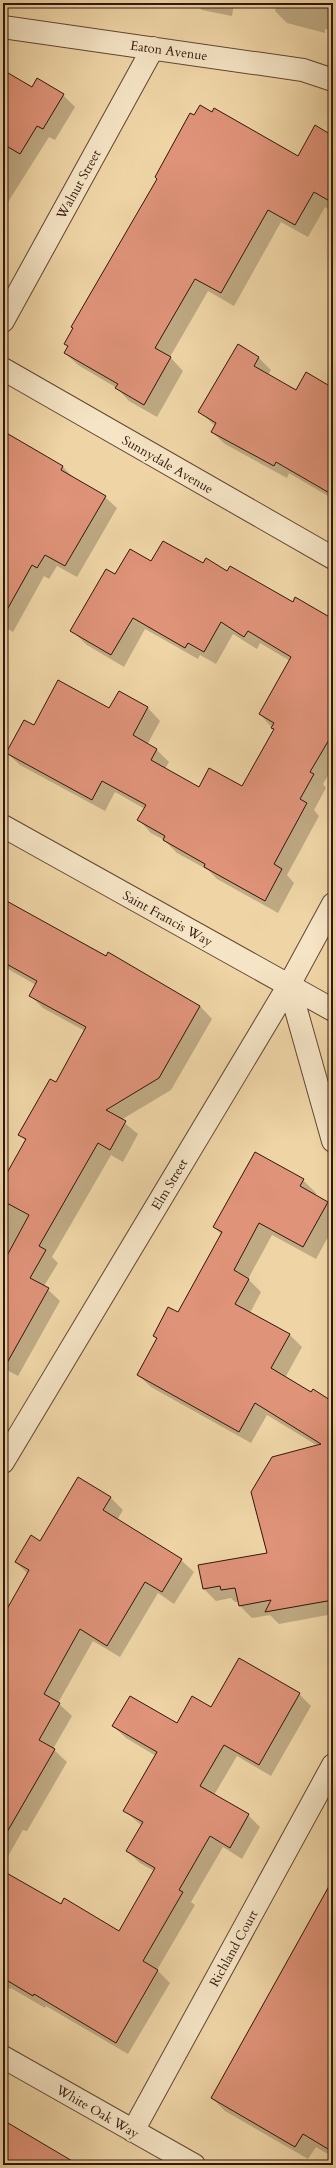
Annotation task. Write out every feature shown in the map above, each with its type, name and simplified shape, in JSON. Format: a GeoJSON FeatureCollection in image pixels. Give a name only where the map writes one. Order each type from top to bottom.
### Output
{"type":"FeatureCollection","features":[{"type":"Feature","properties":{"kind":"street","name":"Eaton Avenue"},"geometry":{"type":"LineString","coordinates":[[3,27],[303,70],[333,80]]}},
{"type":"Feature","properties":{"kind":"street","name":"Walnut Street"},"geometry":{"type":"LineString","coordinates":[[3,321],[153,48]]}},
{"type":"Feature","properties":{"kind":"street","name":"Sunnydale Avenue"},"geometry":{"type":"LineString","coordinates":[[3,369],[333,558]]}},
{"type":"Feature","properties":{"kind":"street","name":"Saint Francis Way"},"geometry":{"type":"LineString","coordinates":[[3,826],[333,1010]]}},
{"type":"Feature","properties":{"kind":"street","name":"Elm Street"},"geometry":{"type":"LineString","coordinates":[[3,1462],[9,1437],[289,985],[333,904]]}},
{"type":"Feature","properties":{"kind":"street"},"geometry":{"type":"LineString","coordinates":[[289,985],[333,1141]]}},
{"type":"Feature","properties":{"kind":"street","name":"Richland Court"},"geometry":{"type":"LineString","coordinates":[[133,2131],[333,1765]]}},
{"type":"Feature","properties":{"kind":"street","name":"White Oak Way"},"geometry":{"type":"LineString","coordinates":[[3,2057],[194,2165]]}},
{"type":"Feature","properties":{"kind":"building"},"geometry":{"type":"Polygon","coordinates":[[[3,70],[32,87],[37,78],[64,94],[43,129],[37,126],[20,154],[3,144],[3,70]]]}},
{"type":"Feature","properties":{"kind":"building"},"geometry":{"type":"Polygon","coordinates":[[[200,105],[212,112],[214,108],[298,156],[315,125],[333,136],[333,203],[314,192],[295,225],[268,210],[221,293],[195,279],[155,348],[171,357],[144,405],[115,388],[118,384],[64,353],[68,346],[64,344],[73,328],[71,327],[157,179],[155,177],[190,113],[194,115],[200,105]]]}},
{"type":"Feature","properties":{"kind":"building"},"geometry":{"type":"Polygon","coordinates":[[[238,344],[259,357],[254,366],[296,390],[306,372],[333,388],[333,495],[276,462],[274,466],[211,432],[216,423],[198,412],[238,344]]]}},
{"type":"Feature","properties":{"kind":"building"},"geometry":{"type":"Polygon","coordinates":[[[3,431],[63,466],[61,470],[106,496],[65,566],[45,555],[37,568],[32,565],[3,617],[3,431]]]}},
{"type":"Feature","properties":{"kind":"building"},"geometry":{"type":"Polygon","coordinates":[[[163,541],[203,563],[206,558],[227,571],[230,566],[293,602],[295,597],[333,619],[333,733],[310,772],[314,774],[300,799],[307,803],[274,864],[282,869],[265,901],[204,867],[205,864],[163,840],[165,836],[137,820],[146,805],[102,781],[92,800],[6,753],[24,720],[34,725],[58,680],[109,708],[119,691],[148,707],[133,735],[157,749],[151,760],[199,787],[209,768],[242,786],[274,729],[271,728],[274,723],[259,714],[291,657],[248,631],[244,637],[221,622],[204,652],[188,643],[185,648],[133,618],[111,655],[70,631],[106,569],[115,574],[130,549],[151,561],[163,541]]]}},
{"type":"Feature","properties":{"kind":"building"},"geometry":{"type":"Polygon","coordinates":[[[3,899],[106,956],[108,952],[200,1006],[159,1078],[106,1110],[126,1121],[110,1150],[98,1143],[39,1246],[46,1250],[30,1278],[49,1288],[3,1370],[3,1263],[29,1215],[3,1201],[3,1180],[26,1139],[18,1135],[50,1079],[56,1082],[86,1027],[29,996],[37,981],[3,962],[3,899]]]}},
{"type":"Feature","properties":{"kind":"building"},"geometry":{"type":"Polygon","coordinates":[[[255,1152],[304,1179],[300,1186],[328,1202],[303,1247],[259,1223],[234,1270],[249,1279],[235,1304],[290,1334],[271,1368],[311,1392],[313,1389],[333,1402],[333,1600],[265,1612],[271,1600],[239,1606],[235,1588],[221,1590],[220,1586],[203,1589],[198,1565],[267,1553],[251,1492],[272,1457],[321,1444],[255,1403],[239,1432],[137,1375],[157,1338],[153,1336],[168,1307],[178,1312],[222,1232],[213,1227],[255,1152]]]}},
{"type":"Feature","properties":{"kind":"building"},"geometry":{"type":"Polygon","coordinates":[[[78,1477],[111,1497],[103,1510],[182,1559],[162,1592],[145,1582],[107,1646],[80,1629],[44,1694],[60,1703],[39,1740],[55,1749],[3,1839],[3,1616],[29,1570],[15,1562],[31,1535],[40,1541],[78,1477]]]}},
{"type":"Feature","properties":{"kind":"building"},"geometry":{"type":"Polygon","coordinates":[[[239,1658],[300,1693],[259,1765],[224,1745],[200,1786],[249,1814],[230,1848],[210,1836],[179,1890],[183,1892],[143,1961],[158,1970],[116,2043],[34,1994],[33,1996],[3,1978],[3,1871],[61,1904],[64,1898],[119,1931],[155,1868],[126,1851],[143,1822],[123,1811],[157,1752],[112,1726],[130,1696],[177,1723],[192,1696],[211,1707],[239,1658]]]}},
{"type":"Feature","properties":{"kind":"building"},"geometry":{"type":"Polygon","coordinates":[[[333,1879],[333,2152],[303,2134],[295,2147],[211,2098],[333,1879]]]}},
{"type":"Feature","properties":{"kind":"building"},"geometry":{"type":"Polygon","coordinates":[[[3,2120],[79,2165],[3,2165],[3,2120]]]}}]}
